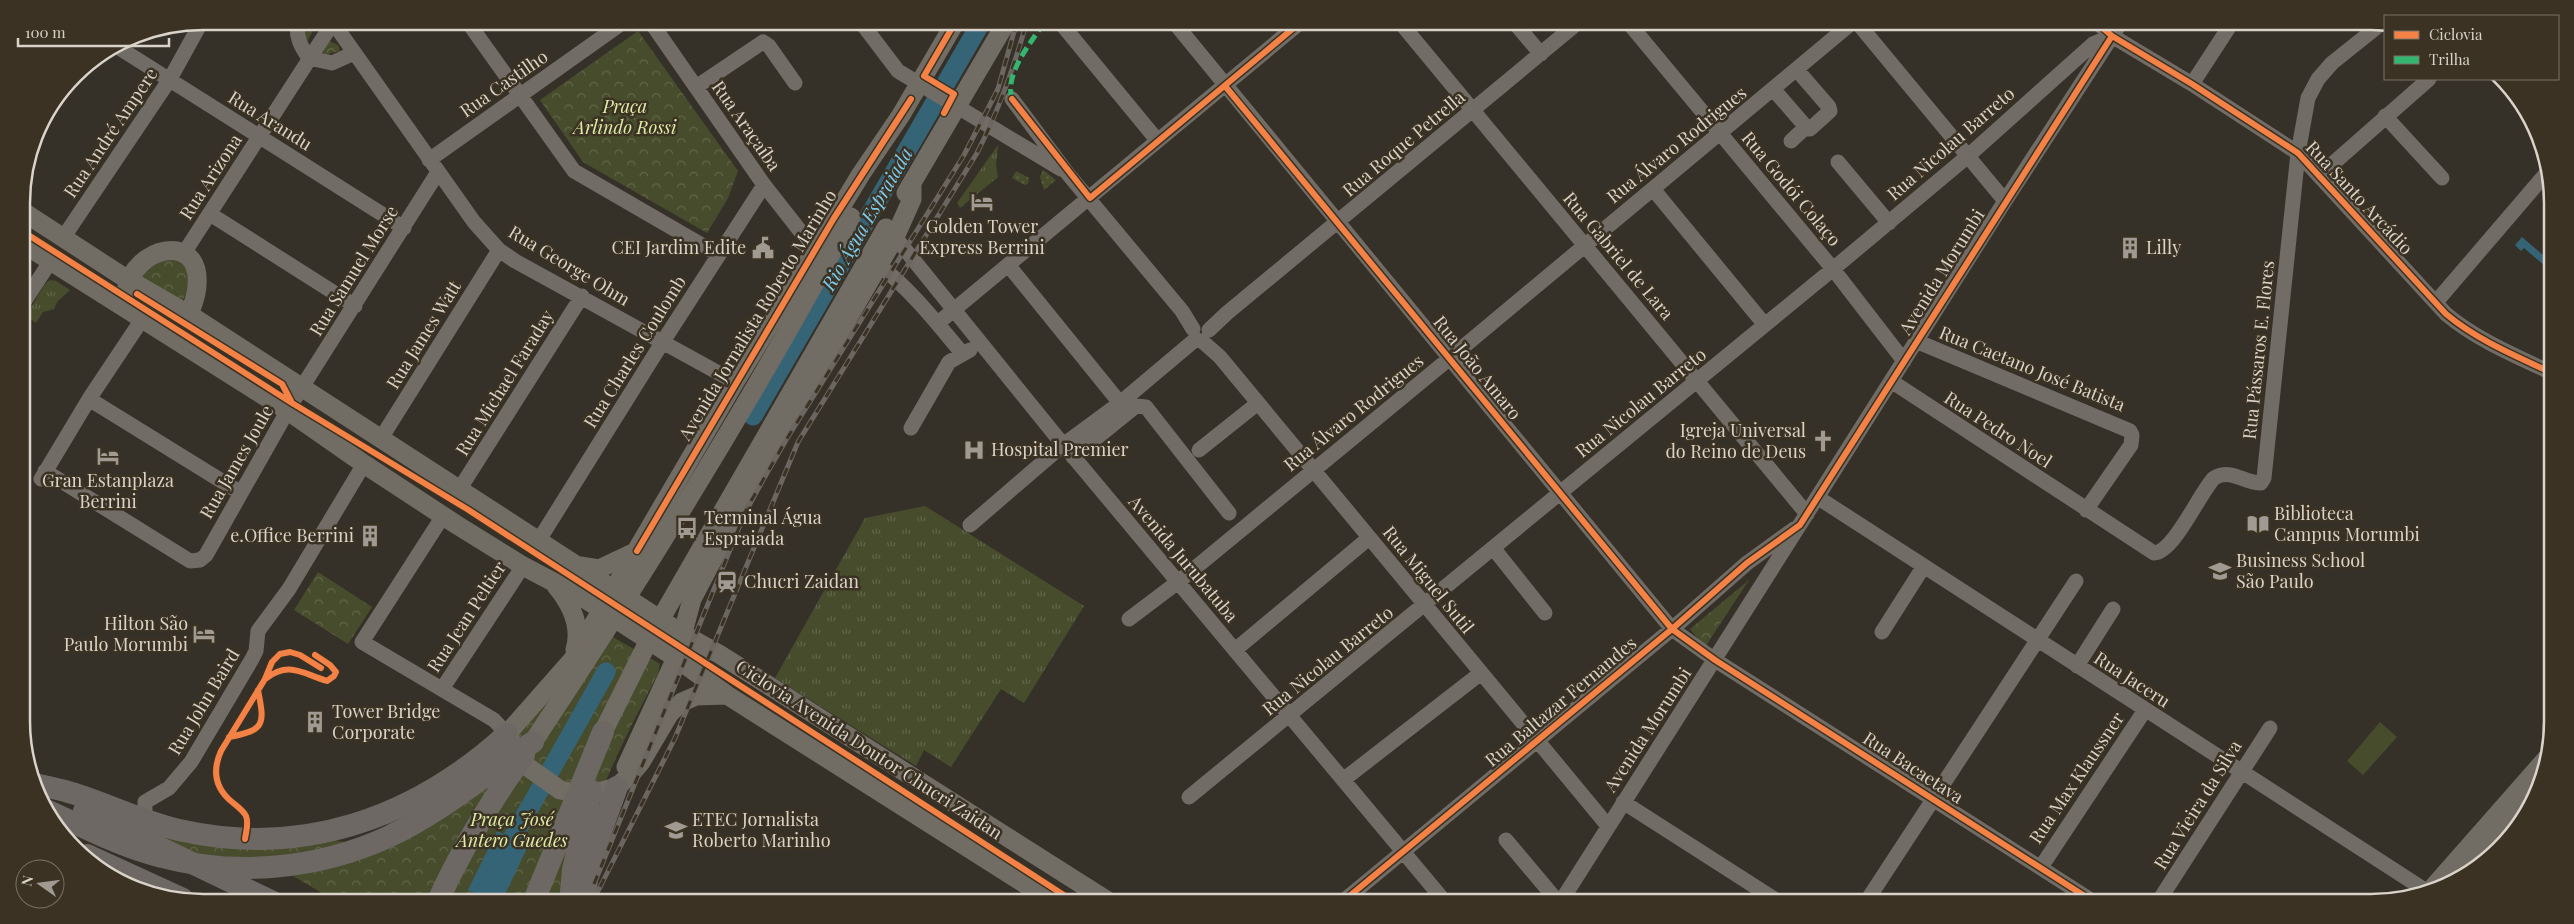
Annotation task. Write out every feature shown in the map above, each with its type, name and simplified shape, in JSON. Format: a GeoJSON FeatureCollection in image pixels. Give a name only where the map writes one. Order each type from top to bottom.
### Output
{"type":"FeatureCollection","features":[{"type":"Feature","properties":{"kind":"highway"},"geometry":{"type":"LineString","coordinates":[[571,894],[573,870],[604,732]]}},
{"type":"Feature","properties":{"kind":"highway"},"geometry":{"type":"LineString","coordinates":[[537,894],[604,732]]}},
{"type":"Feature","properties":{"kind":"highway"},"geometry":{"type":"LineString","coordinates":[[43,786],[145,811],[180,830],[245,839],[271,840],[341,830],[380,816],[430,791],[479,760],[508,734]]}},
{"type":"Feature","properties":{"kind":"highway"},"geometry":{"type":"LineString","coordinates":[[58,815],[122,844],[162,857],[212,867],[263,868],[297,864],[330,858],[388,837],[440,808],[533,742]]}},
{"type":"Feature","properties":{"kind":"highway"},"geometry":{"type":"LineString","coordinates":[[441,894],[463,850],[493,799],[533,742]]}},
{"type":"Feature","properties":{"kind":"highway"},"geometry":{"type":"LineString","coordinates":[[585,894],[589,864],[617,787]]}},
{"type":"Feature","properties":{"kind":"highway"},"geometry":{"type":"LineString","coordinates":[[46,793],[256,894]]}},
{"type":"Feature","properties":{"kind":"highway"},"geometry":{"type":"LineString","coordinates":[[102,861],[162,889]]}},
{"type":"Feature","properties":{"kind":"main road","name":"Avenida Jornalista Roberto Marinho"},"geometry":{"type":"LineString","coordinates":[[508,734],[573,658],[735,382],[861,174],[901,116],[924,88],[952,30]]}},
{"type":"Feature","properties":{"kind":"main road"},"geometry":{"type":"LineString","coordinates":[[988,55],[1002,30]]}},
{"type":"Feature","properties":{"kind":"main road"},"geometry":{"type":"LineString","coordinates":[[617,787],[676,658],[692,599],[762,466],[879,265],[912,183],[952,104],[988,55],[1011,30]]}},
{"type":"Feature","properties":{"kind":"main road"},"geometry":{"type":"LineString","coordinates":[[533,742],[586,662],[724,442],[851,217],[901,116]]}},
{"type":"Feature","properties":{"kind":"main road"},"geometry":{"type":"LineString","coordinates":[[30,216],[129,280],[189,315],[642,608],[712,650],[1097,894]]}},
{"type":"Feature","properties":{"kind":"main road"},"geometry":{"type":"LineString","coordinates":[[604,732],[652,634],[891,232]]}},
{"type":"Feature","properties":{"kind":"main road"},"geometry":{"type":"LineString","coordinates":[[30,248],[126,307],[288,411],[443,516],[523,566],[633,630],[727,695],[1029,894]]}},
{"type":"Feature","properties":{"kind":"main road"},"geometry":{"type":"LineString","coordinates":[[126,307],[129,280],[139,263],[157,252],[174,250],[184,253],[191,260],[197,277],[198,287],[189,315]]}},
{"type":"Feature","properties":{"kind":"main road"},"geometry":{"type":"LineString","coordinates":[[574,564],[589,569],[599,569],[636,551]]}},
{"type":"Feature","properties":{"kind":"main road"},"geometry":{"type":"LineString","coordinates":[[552,582],[563,595],[573,612],[578,634],[573,658]]}},
{"type":"Feature","properties":{"kind":"main road"},"geometry":{"type":"LineString","coordinates":[[692,599],[692,625],[712,650]]}},
{"type":"Feature","properties":{"kind":"main road"},"geometry":{"type":"LineString","coordinates":[[696,672],[712,650]]}},
{"type":"Feature","properties":{"kind":"main road"},"geometry":{"type":"LineString","coordinates":[[508,734],[525,765],[560,790],[587,794],[617,787],[641,762],[670,713],[682,702],[696,696],[727,695]]}},
{"type":"Feature","properties":{"kind":"main road"},"geometry":{"type":"LineString","coordinates":[[2440,880],[2537,769]]}},
{"type":"Feature","properties":{"kind":"street","name":"Rua André Ampere"},"geometry":{"type":"LineString","coordinates":[[63,238],[170,79],[197,30]]}},
{"type":"Feature","properties":{"kind":"street"},"geometry":{"type":"LineString","coordinates":[[296,30],[298,39],[309,58],[332,63],[354,53]]}},
{"type":"Feature","properties":{"kind":"street","name":"Rua Arizona"},"geometry":{"type":"LineString","coordinates":[[184,253],[328,30]]}},
{"type":"Feature","properties":{"kind":"street","name":"Rua George Ohm"},"geometry":{"type":"LineString","coordinates":[[338,30],[433,166],[474,222],[499,250],[662,343],[735,382]]}},
{"type":"Feature","properties":{"kind":"street"},"geometry":{"type":"LineString","coordinates":[[473,30],[574,171],[718,255]]}},
{"type":"Feature","properties":{"kind":"street","name":"Rua Castilho"},"geometry":{"type":"LineString","coordinates":[[433,166],[520,95],[613,30]]}},
{"type":"Feature","properties":{"kind":"street","name":"Rua Araçaíba"},"geometry":{"type":"LineString","coordinates":[[656,30],[764,185],[815,250]]}},
{"type":"Feature","properties":{"kind":"street","name":"Rua Miguel Sutil"},"geometry":{"type":"LineString","coordinates":[[867,30],[898,72],[1068,174]]}},
{"type":"Feature","properties":{"kind":"street"},"geometry":{"type":"LineString","coordinates":[[1066,30],[1157,140]]}},
{"type":"Feature","properties":{"kind":"street","name":"Rua João Amaro"},"geometry":{"type":"LineString","coordinates":[[1180,30],[1672,629],[1715,660]]}},
{"type":"Feature","properties":{"kind":"street"},"geometry":{"type":"LineString","coordinates":[[938,323],[1009,266],[1157,140],[1225,86],[1286,30]]}},
{"type":"Feature","properties":{"kind":"street","name":"Rua Gabriel de Lara"},"geometry":{"type":"LineString","coordinates":[[1407,30],[1698,381],[1803,520]]}},
{"type":"Feature","properties":{"kind":"street"},"geometry":{"type":"LineString","coordinates":[[1521,30],[1541,54]]}},
{"type":"Feature","properties":{"kind":"street","name":"Rua Roque Petrella"},"geometry":{"type":"LineString","coordinates":[[970,524],[1063,445],[1120,403],[1176,356],[1200,332],[1227,313],[1338,223],[1569,30]]}},
{"type":"Feature","properties":{"kind":"street","name":"Rua Godói Colaço"},"geometry":{"type":"LineString","coordinates":[[1634,30],[1833,269],[1904,361]]}},
{"type":"Feature","properties":{"kind":"street","name":"Rua Álvaro Rodrigues"},"geometry":{"type":"LineString","coordinates":[[1129,619],[1178,582],[1313,471],[1584,244],[1774,90],[1844,30]]}},
{"type":"Feature","properties":{"kind":"street"},"geometry":{"type":"LineString","coordinates":[[1863,30],[2005,201]]}},
{"type":"Feature","properties":{"kind":"street","name":"Rua Santo Arcádio"},"geometry":{"type":"LineString","coordinates":[[2105,30],[2298,152],[2457,323],[2544,369]]}},
{"type":"Feature","properties":{"kind":"street","name":"Avenida Morumbi"},"geometry":{"type":"LineString","coordinates":[[1565,894],[2005,201],[2116,30]]}},
{"type":"Feature","properties":{"kind":"street"},"geometry":{"type":"LineString","coordinates":[[2192,84],[2227,30]]}},
{"type":"Feature","properties":{"kind":"street","name":"Rua Pássaros E. Flores"},"geometry":{"type":"LineString","coordinates":[[2086,510],[2148,551],[2160,553],[2170,544],[2214,478],[2220,475],[2233,474],[2258,483],[2263,481],[2298,152],[2308,98],[2318,79],[2332,64],[2373,30]]}},
{"type":"Feature","properties":{"kind":"street","name":"Rua Nicolau Barreto"},"geometry":{"type":"LineString","coordinates":[[1190,797],[1290,717],[1494,549],[1560,492],[1833,269],[1968,156],[2093,44],[2112,36]]}},
{"type":"Feature","properties":{"kind":"street"},"geometry":{"type":"LineString","coordinates":[[696,87],[763,42],[769,46],[795,83]]}},
{"type":"Feature","properties":{"kind":"street","name":"Rua Arandu"},"geometry":{"type":"LineString","coordinates":[[123,50],[404,228]]}},
{"type":"Feature","properties":{"kind":"street"},"geometry":{"type":"LineString","coordinates":[[1774,90],[1806,127],[1810,129],[1830,109],[1797,70]]}},
{"type":"Feature","properties":{"kind":"street"},"geometry":{"type":"LineString","coordinates":[[2052,79],[2061,77],[2070,80],[2075,93]]}},
{"type":"Feature","properties":{"kind":"street"},"geometry":{"type":"LineString","coordinates":[[2320,175],[2428,80]]}},
{"type":"Feature","properties":{"kind":"street","name":"Rua Miguel Sutil"},"geometry":{"type":"LineString","coordinates":[[1012,99],[1068,174],[1090,198],[1313,471],[1608,826]]}},
{"type":"Feature","properties":{"kind":"street"},"geometry":{"type":"LineString","coordinates":[[2385,116],[2442,178]]}},
{"type":"Feature","properties":{"kind":"street"},"geometry":{"type":"LineString","coordinates":[[1791,141],[1806,127]]}},
{"type":"Feature","properties":{"kind":"street"},"geometry":{"type":"LineString","coordinates":[[1838,162],[1889,222]]}},
{"type":"Feature","properties":{"kind":"street","name":"Rua Samuel Morse"},"geometry":{"type":"LineString","coordinates":[[302,389],[404,228],[433,166]]}},
{"type":"Feature","properties":{"kind":"street"},"geometry":{"type":"LineString","coordinates":[[2436,302],[2542,178]]}},
{"type":"Feature","properties":{"kind":"street","name":"Rua Charles Coulomb"},"geometry":{"type":"LineString","coordinates":[[539,540],[662,343],[764,185]]}},
{"type":"Feature","properties":{"kind":"street"},"geometry":{"type":"LineString","coordinates":[[1653,189],[1765,325]]}},
{"type":"Feature","properties":{"kind":"street"},"geometry":{"type":"LineString","coordinates":[[210,214],[354,306]]}},
{"type":"Feature","properties":{"kind":"street","name":"Avenida Jurubatuba"},"geometry":{"type":"LineString","coordinates":[[891,232],[1063,445],[1439,894]]}},
{"type":"Feature","properties":{"kind":"street","name":"Rua James Watt"},"geometry":{"type":"LineString","coordinates":[[380,440],[499,250]]}},
{"type":"Feature","properties":{"kind":"street"},"geometry":{"type":"LineString","coordinates":[[30,293],[50,262]]}},
{"type":"Feature","properties":{"kind":"street"},"geometry":{"type":"LineString","coordinates":[[879,265],[892,275],[938,323],[962,353]]}},
{"type":"Feature","properties":{"kind":"street"},"geometry":{"type":"LineString","coordinates":[[1009,266],[1120,403]]}},
{"type":"Feature","properties":{"kind":"street","name":"Rua Michael Faraday"},"geometry":{"type":"LineString","coordinates":[[459,490],[582,296]]}},
{"type":"Feature","properties":{"kind":"street"},"geometry":{"type":"LineString","coordinates":[[143,318],[89,399],[242,493]]}},
{"type":"Feature","properties":{"kind":"street","name":"Rua Caetano José Batista"},"geometry":{"type":"LineString","coordinates":[[1916,341],[2130,431],[2132,435],[2131,445],[2086,510]]}},
{"type":"Feature","properties":{"kind":"street"},"geometry":{"type":"LineString","coordinates":[[911,428],[949,362],[962,353],[983,346]]}},
{"type":"Feature","properties":{"kind":"street","name":"Rua Pedro Noel"},"geometry":{"type":"LineString","coordinates":[[1891,381],[2086,510]]}},
{"type":"Feature","properties":{"kind":"street","name":"Rua James Joule"},"geometry":{"type":"LineString","coordinates":[[89,399],[43,475],[190,561],[200,560],[206,555],[302,389]]}},
{"type":"Feature","properties":{"kind":"street"},"geometry":{"type":"LineString","coordinates":[[1199,450],[1258,403]]}},
{"type":"Feature","properties":{"kind":"street"},"geometry":{"type":"LineString","coordinates":[[1073,457],[1136,406],[1146,407],[1229,513]]}},
{"type":"Feature","properties":{"kind":"street","name":"Rua John Baird"},"geometry":{"type":"LineString","coordinates":[[145,811],[169,788],[191,762],[252,659],[256,651],[258,631],[289,589],[364,464]]}},
{"type":"Feature","properties":{"kind":"street","name":"Rua Jaceru"},"geometry":{"type":"LineString","coordinates":[[1818,497],[2036,640],[2420,887]]}},
{"type":"Feature","properties":{"kind":"street"},"geometry":{"type":"LineString","coordinates":[[443,516],[362,642],[494,720],[508,734]]}},
{"type":"Feature","properties":{"kind":"street","name":"Rua Baltazar Fernandes"},"geometry":{"type":"LineString","coordinates":[[1352,894],[1538,741],[1754,558],[1803,520]]}},
{"type":"Feature","properties":{"kind":"street"},"geometry":{"type":"LineString","coordinates":[[1235,650],[1369,538]]}},
{"type":"Feature","properties":{"kind":"street"},"geometry":{"type":"LineString","coordinates":[[1494,549],[1545,613]]}},
{"type":"Feature","properties":{"kind":"street","name":"Rua Jean Peltier"},"geometry":{"type":"LineString","coordinates":[[442,689],[523,566]]}},
{"type":"Feature","properties":{"kind":"street"},"geometry":{"type":"LineString","coordinates":[[1882,632],[1924,566]]}},
{"type":"Feature","properties":{"kind":"street"},"geometry":{"type":"LineString","coordinates":[[1871,894],[2076,581]]}},
{"type":"Feature","properties":{"kind":"street"},"geometry":{"type":"LineString","coordinates":[[2077,666],[2113,609]]}},
{"type":"Feature","properties":{"kind":"street","name":"Rua Bacaetava"},"geometry":{"type":"LineString","coordinates":[[1715,660],[2082,894]]}},
{"type":"Feature","properties":{"kind":"street"},"geometry":{"type":"LineString","coordinates":[[1343,780],[1481,673]]}},
{"type":"Feature","properties":{"kind":"street","name":"Rua Max Klaussner"},"geometry":{"type":"LineString","coordinates":[[2041,867],[2145,710]]}},
{"type":"Feature","properties":{"kind":"street","name":"Rua Vieira da Silva"},"geometry":{"type":"LineString","coordinates":[[2163,894],[2270,728]]}},
{"type":"Feature","properties":{"kind":"street"},"geometry":{"type":"LineString","coordinates":[[1623,802],[1767,894]]}},
{"type":"Feature","properties":{"kind":"street"},"geometry":{"type":"LineString","coordinates":[[1506,840],[1553,894]]}},
{"type":"Feature","properties":{"kind":"green space"},"geometry":{"type":"Polygon","coordinates":[[[304,30],[313,30],[307,42],[304,30]]]}},
{"type":"Feature","properties":{"kind":"green space","name":"Praça Arlindo Rossi"},"geometry":{"type":"Polygon","coordinates":[[[638,31],[738,171],[728,198],[707,233],[583,162],[540,100],[638,31]]]}},
{"type":"Feature","properties":{"kind":"green space"},"geometry":{"type":"Polygon","coordinates":[[[329,41],[338,45],[340,51],[331,53],[325,58],[323,53],[329,41]]]}},
{"type":"Feature","properties":{"kind":"green space"},"geometry":{"type":"Polygon","coordinates":[[[998,145],[996,165],[998,177],[960,208],[957,203],[998,145]]]}},
{"type":"Feature","properties":{"kind":"green space"},"geometry":{"type":"Polygon","coordinates":[[[1043,170],[1056,180],[1044,190],[1040,177],[1043,170]]]}},
{"type":"Feature","properties":{"kind":"green space"},"geometry":{"type":"Polygon","coordinates":[[[1016,171],[1029,178],[1028,184],[1025,185],[1012,178],[1016,171]]]}},
{"type":"Feature","properties":{"kind":"green space"},"geometry":{"type":"Polygon","coordinates":[[[162,258],[187,262],[188,290],[182,302],[140,277],[144,269],[162,258]]]}},
{"type":"Feature","properties":{"kind":"green space"},"geometry":{"type":"Polygon","coordinates":[[[50,280],[56,281],[70,290],[57,302],[54,309],[43,312],[36,323],[30,319],[30,309],[45,284],[50,280]]]}},
{"type":"Feature","properties":{"kind":"green space"},"geometry":{"type":"Polygon","coordinates":[[[925,506],[1084,606],[1024,703],[1001,689],[951,767],[924,750],[916,766],[775,678],[865,518],[925,506]]]}},
{"type":"Feature","properties":{"kind":"green space"},"geometry":{"type":"Polygon","coordinates":[[[318,572],[372,607],[348,644],[294,610],[318,572]]]}},
{"type":"Feature","properties":{"kind":"green space"},"geometry":{"type":"Polygon","coordinates":[[[1749,580],[1705,647],[1690,629],[1749,580]]]}},
{"type":"Feature","properties":{"kind":"green space","name":"Praça José Antero Guedes"},"geometry":{"type":"Polygon","coordinates":[[[590,624],[660,664],[658,674],[626,737],[598,801],[581,853],[576,894],[324,894],[271,863],[217,861],[158,842],[160,831],[331,839],[357,842],[372,837],[391,820],[483,763],[590,624]]]}},
{"type":"Feature","properties":{"kind":"green space"},"geometry":{"type":"Polygon","coordinates":[[[2380,722],[2397,737],[2363,775],[2347,761],[2380,722]]]}},
{"type":"Feature","properties":{"kind":"water"},"geometry":{"type":"Polygon","coordinates":[[[2522,237],[2544,256],[2544,265],[2524,248],[2521,251],[2515,245],[2522,237]]]}},
{"type":"Feature","properties":{"kind":"water"},"geometry":{"type":"Polygon","coordinates":[[[497,831],[528,846],[505,894],[476,894],[468,890],[497,831]]]}},
{"type":"Feature","properties":{"kind":"waterway","name":"Rio Água Espraiada"},"geometry":{"type":"LineString","coordinates":[[753,416],[977,30]]}},
{"type":"Feature","properties":{"kind":"waterway","name":"Rio Água Espraiada"},"geometry":{"type":"LineString","coordinates":[[486,894],[512,839],[606,672]]}},
{"type":"Feature","properties":{"kind":"railway"},"geometry":{"type":"LineString","coordinates":[[594,884],[747,508],[786,440],[964,155],[998,89],[1014,30]]}},
{"type":"Feature","properties":{"kind":"railway"},"geometry":{"type":"LineString","coordinates":[[597,894],[675,738],[798,442],[977,153],[1005,88],[1024,30]]}},
{"type":"Feature","properties":{"kind":"marked path"},"geometry":{"type":"LineString","coordinates":[[1012,99],[1011,89],[1015,68],[1039,30]]}},
{"type":"Feature","properties":{"kind":"cycle path"},"geometry":{"type":"LineString","coordinates":[[944,113],[954,94],[924,76],[951,30]]}},
{"type":"Feature","properties":{"kind":"cycle path"},"geometry":{"type":"LineString","coordinates":[[1012,99],[1090,198],[1291,30]]}},
{"type":"Feature","properties":{"kind":"cycle path"},"geometry":{"type":"LineString","coordinates":[[2105,30],[2298,153],[2446,314],[2484,340],[2544,369]]}},
{"type":"Feature","properties":{"kind":"cycle path"},"geometry":{"type":"LineString","coordinates":[[1352,894],[1672,629],[1747,563],[1800,525],[2112,36]]}},
{"type":"Feature","properties":{"kind":"cycle path"},"geometry":{"type":"LineString","coordinates":[[1225,86],[1672,629],[1715,660],[2081,894]]}},
{"type":"Feature","properties":{"kind":"cycle path"},"geometry":{"type":"LineString","coordinates":[[637,551],[834,218],[911,99]]}},
{"type":"Feature","properties":{"kind":"cycle path","name":"Ciclovia Avenida Doutor Chucri Zaidan"},"geometry":{"type":"LineString","coordinates":[[30,236],[292,403],[467,509],[1062,894]]}},
{"type":"Feature","properties":{"kind":"cycle path"},"geometry":{"type":"LineString","coordinates":[[137,294],[282,384],[291,401]]}},
{"type":"Feature","properties":{"kind":"cycle path"},"geometry":{"type":"LineString","coordinates":[[245,839],[246,816],[242,810],[226,797],[217,779],[216,772],[221,751],[265,679],[272,662],[280,654],[290,652],[300,655],[321,668]]}},
{"type":"Feature","properties":{"kind":"cycle path"},"geometry":{"type":"LineString","coordinates":[[265,679],[281,671],[295,670],[327,681],[336,672],[330,665],[315,655]]}},
{"type":"Feature","properties":{"kind":"cycle path"},"geometry":{"type":"LineString","coordinates":[[229,737],[250,732],[260,724],[261,711],[258,690]]}},
{"type":"Feature","properties":{"kind":"place","name":"Golden Tower Express Berrini"},"geometry":{"type":"Point","coordinates":[982,202]}},
{"type":"Feature","properties":{"kind":"place","name":"CEI Jardim Edite"},"geometry":{"type":"Point","coordinates":[763,248]}},
{"type":"Feature","properties":{"kind":"place","name":"Lilly"},"geometry":{"type":"Point","coordinates":[2130,248]}},
{"type":"Feature","properties":{"kind":"place","name":"Igreja Universal do Reino de Deus"},"geometry":{"type":"Point","coordinates":[1823,441]}},
{"type":"Feature","properties":{"kind":"place","name":"Hospital Premier"},"geometry":{"type":"Point","coordinates":[974,450]}},
{"type":"Feature","properties":{"kind":"place","name":"Gran Estanplaza Berrini"},"geometry":{"type":"Point","coordinates":[108,456]}},
{"type":"Feature","properties":{"kind":"place","name":"Biblioteca Campus Morumbi"},"geometry":{"type":"Point","coordinates":[2258,524]}},
{"type":"Feature","properties":{"kind":"place","name":"Terminal Água Espraiada"},"geometry":{"type":"Point","coordinates":[687,528]}},
{"type":"Feature","properties":{"kind":"place","name":"e.Office Berrini"},"geometry":{"type":"Point","coordinates":[370,536]}},
{"type":"Feature","properties":{"kind":"place","name":"Business School São Paulo"},"geometry":{"type":"Point","coordinates":[2220,571]}},
{"type":"Feature","properties":{"kind":"place","name":"Chucri Zaidan"},"geometry":{"type":"Point","coordinates":[727,582]}},
{"type":"Feature","properties":{"kind":"place","name":"Hilton São Paulo Morumbi"},"geometry":{"type":"Point","coordinates":[204,634]}},
{"type":"Feature","properties":{"kind":"place","name":"Tower Bridge Corporate"},"geometry":{"type":"Point","coordinates":[315,722]}},
{"type":"Feature","properties":{"kind":"place","name":"ETEC Jornalista Roberto Marinho"},"geometry":{"type":"Point","coordinates":[676,830]}}]}
